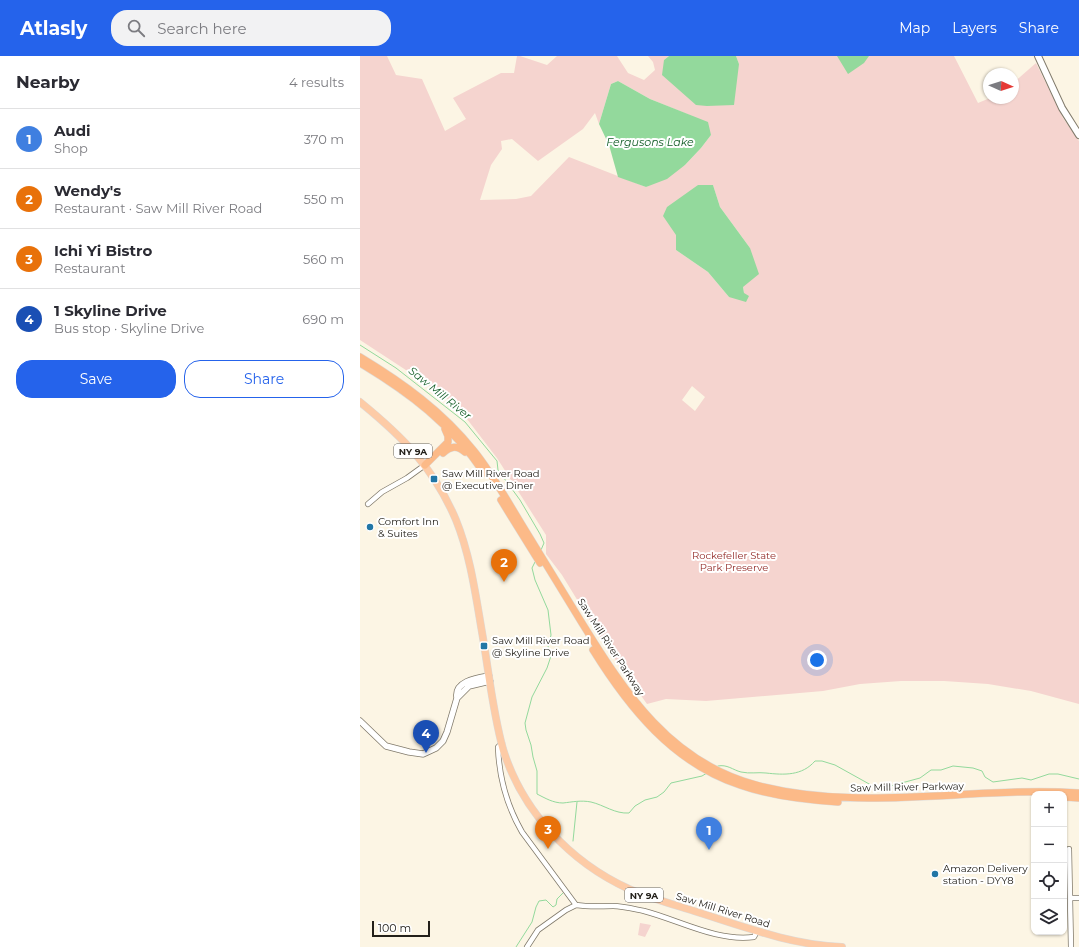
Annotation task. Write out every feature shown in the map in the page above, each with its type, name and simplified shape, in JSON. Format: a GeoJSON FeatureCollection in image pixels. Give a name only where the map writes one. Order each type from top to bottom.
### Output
{"type":"FeatureCollection","features":[{"type":"Feature","properties":{"kind":"highway","name":"Saw Mill River Parkway"},"geometry":{"type":"LineString","coordinates":[[360,357],[414,392],[456,430],[474,451],[491,474],[603,665],[627,700],[645,722],[688,760],[739,785],[767,793],[802,799],[894,804],[1031,797]]}},
{"type":"Feature","properties":{"kind":"highway","name":"Saw Mill River Parkway"},"geometry":{"type":"LineString","coordinates":[[360,363],[398,387],[432,413],[452,433],[479,466],[538,555]]}},
{"type":"Feature","properties":{"kind":"highway"},"geometry":{"type":"LineString","coordinates":[[425,465],[446,446],[448,440],[446,431],[432,413]]}},
{"type":"Feature","properties":{"kind":"highway"},"geometry":{"type":"LineString","coordinates":[[425,465],[449,449],[455,447],[461,449],[479,466]]}},
{"type":"Feature","properties":{"kind":"highway","name":"Saw Mill River Parkway"},"geometry":{"type":"LineString","coordinates":[[711,771],[768,788],[796,793],[838,797],[902,799],[1022,793],[1079,793]]}},
{"type":"Feature","properties":{"kind":"highway"},"geometry":{"type":"LineString","coordinates":[[1067,798],[1079,798]]}},
{"type":"Feature","properties":{"kind":"main road"},"geometry":{"type":"LineString","coordinates":[[1038,56],[1062,108],[1079,135]]}},
{"type":"Feature","properties":{"kind":"main road","name":"Saw Mill River Road"},"geometry":{"type":"LineString","coordinates":[[360,402],[399,435],[425,465],[447,501],[456,521],[466,548],[472,576],[502,743],[513,775],[533,809],[555,836],[584,862],[611,880],[646,896],[757,931],[798,941],[842,947]]}},
{"type":"Feature","properties":{"kind":"street"},"geometry":{"type":"LineString","coordinates":[[368,504],[382,492],[407,478],[425,465]]}},
{"type":"Feature","properties":{"kind":"street"},"geometry":{"type":"LineString","coordinates":[[360,721],[386,746],[423,754],[436,748],[443,741],[457,698],[469,686],[490,678]]}},
{"type":"Feature","properties":{"kind":"street"},"geometry":{"type":"LineString","coordinates":[[502,743],[498,747],[500,772],[505,793],[514,818],[522,832],[576,905]]}},
{"type":"Feature","properties":{"kind":"street"},"geometry":{"type":"LineString","coordinates":[[1069,849],[1071,947]]}},
{"type":"Feature","properties":{"kind":"street"},"geometry":{"type":"LineString","coordinates":[[1070,898],[1079,898]]}},
{"type":"Feature","properties":{"kind":"street"},"geometry":{"type":"LineString","coordinates":[[527,947],[538,930],[566,910],[576,905],[591,907],[625,907],[644,911],[700,931],[719,935],[748,938],[754,937],[757,931]]}},
{"type":"Feature","properties":{"kind":"green space","name":"Rockefeller State Park Preserve"},"geometry":{"type":"Polygon","coordinates":[[[360,56],[387,56],[396,75],[422,79],[445,131],[466,119],[453,98],[501,73],[514,73],[517,56],[547,65],[557,56],[617,56],[628,73],[644,80],[655,70],[653,62],[648,56],[669,56],[664,60],[739,64],[736,56],[954,56],[978,103],[983,101],[983,104],[1019,104],[1019,78],[1036,63],[1063,118],[1079,141],[1079,704],[1031,691],[988,684],[944,681],[901,681],[860,684],[823,691],[706,701],[666,699],[647,704],[603,642],[562,575],[546,554],[546,535],[497,458],[457,406],[360,340],[360,56]],[[618,81],[611,84],[599,124],[595,113],[583,129],[538,161],[512,139],[501,141],[502,149],[491,165],[480,200],[516,199],[531,196],[569,157],[646,187],[685,165],[711,135],[692,116],[650,99],[618,81]],[[698,185],[676,235],[676,250],[708,272],[729,297],[744,293],[743,287],[750,248],[720,207],[713,185],[698,185]],[[692,386],[682,400],[695,411],[705,397],[692,386]]]}},
{"type":"Feature","properties":{"kind":"green space"},"geometry":{"type":"Polygon","coordinates":[[[640,923],[651,925],[645,937],[638,935],[640,923]]]}},
{"type":"Feature","properties":{"kind":"water"},"geometry":{"type":"Polygon","coordinates":[[[669,56],[736,56],[739,64],[734,105],[696,105],[662,75],[664,60],[669,56]]]}},
{"type":"Feature","properties":{"kind":"water"},"geometry":{"type":"Polygon","coordinates":[[[837,56],[869,56],[864,63],[848,74],[837,56]]]}},
{"type":"Feature","properties":{"kind":"water","name":"Fergusons Lake"},"geometry":{"type":"Polygon","coordinates":[[[618,81],[650,99],[708,122],[711,135],[685,165],[667,179],[646,187],[618,177],[609,145],[599,124],[611,84],[618,81]]]}},
{"type":"Feature","properties":{"kind":"water"},"geometry":{"type":"Polygon","coordinates":[[[698,185],[713,185],[720,207],[750,248],[759,274],[743,287],[744,293],[749,296],[746,302],[729,297],[708,272],[676,250],[676,235],[663,216],[667,207],[698,185]]]}},
{"type":"Feature","properties":{"kind":"waterway","name":"Saw Mill River"},"geometry":{"type":"LineString","coordinates":[[360,345],[396,368],[465,422],[497,461],[498,470],[520,500],[540,534],[544,543],[541,550]]}},
{"type":"Feature","properties":{"kind":"waterway","name":"Saw Mill River"},"geometry":{"type":"LineString","coordinates":[[535,562],[532,568],[535,580],[548,610],[551,635],[548,647],[551,656],[547,668],[532,697],[525,723],[537,771],[537,794],[556,802],[563,803],[587,801],[596,803],[614,811],[629,813],[635,806],[645,800],[657,797],[664,792],[671,783],[702,776],[707,773]]}},
{"type":"Feature","properties":{"kind":"waterway","name":"Saw Mill River"},"geometry":{"type":"LineString","coordinates":[[718,766],[727,766],[744,773],[786,774],[799,772],[810,766],[815,761],[822,761],[835,765],[871,785],[883,788],[920,778],[931,770],[941,770],[953,766],[973,768],[982,771],[985,777],[993,782],[1022,778],[1031,780],[1049,774],[1058,774],[1079,779]]}},
{"type":"Feature","properties":{"kind":"waterway"},"geometry":{"type":"LineString","coordinates":[[573,841],[577,802]]}},
{"type":"Feature","properties":{"kind":"waterway"},"geometry":{"type":"LineString","coordinates":[[516,947],[532,922],[539,901],[546,900],[553,907],[556,905],[557,899],[563,893]]}},
{"type":"Feature","properties":{"kind":"place","name":"Saw Mill River Road @ Executive Diner"},"geometry":{"type":"Point","coordinates":[434,479]}},
{"type":"Feature","properties":{"kind":"place","name":"Comfort Inn & Suites"},"geometry":{"type":"Point","coordinates":[370,527]}},
{"type":"Feature","properties":{"kind":"place","name":"Wendy's"},"geometry":{"type":"Point","coordinates":[504,582]}},
{"type":"Feature","properties":{"kind":"place","name":"Saw Mill River Road @ Skyline Drive"},"geometry":{"type":"Point","coordinates":[484,646]}},
{"type":"Feature","properties":{"kind":"place","name":"1 Skyline Drive"},"geometry":{"type":"Point","coordinates":[426,753]}},
{"type":"Feature","properties":{"kind":"place","name":"Ichi Yi Bistro"},"geometry":{"type":"Point","coordinates":[548,849]}},
{"type":"Feature","properties":{"kind":"place","name":"Audi"},"geometry":{"type":"Point","coordinates":[709,850]}},
{"type":"Feature","properties":{"kind":"place","name":"Amazon Delivery station - DYY8"},"geometry":{"type":"Point","coordinates":[935,874]}}]}
